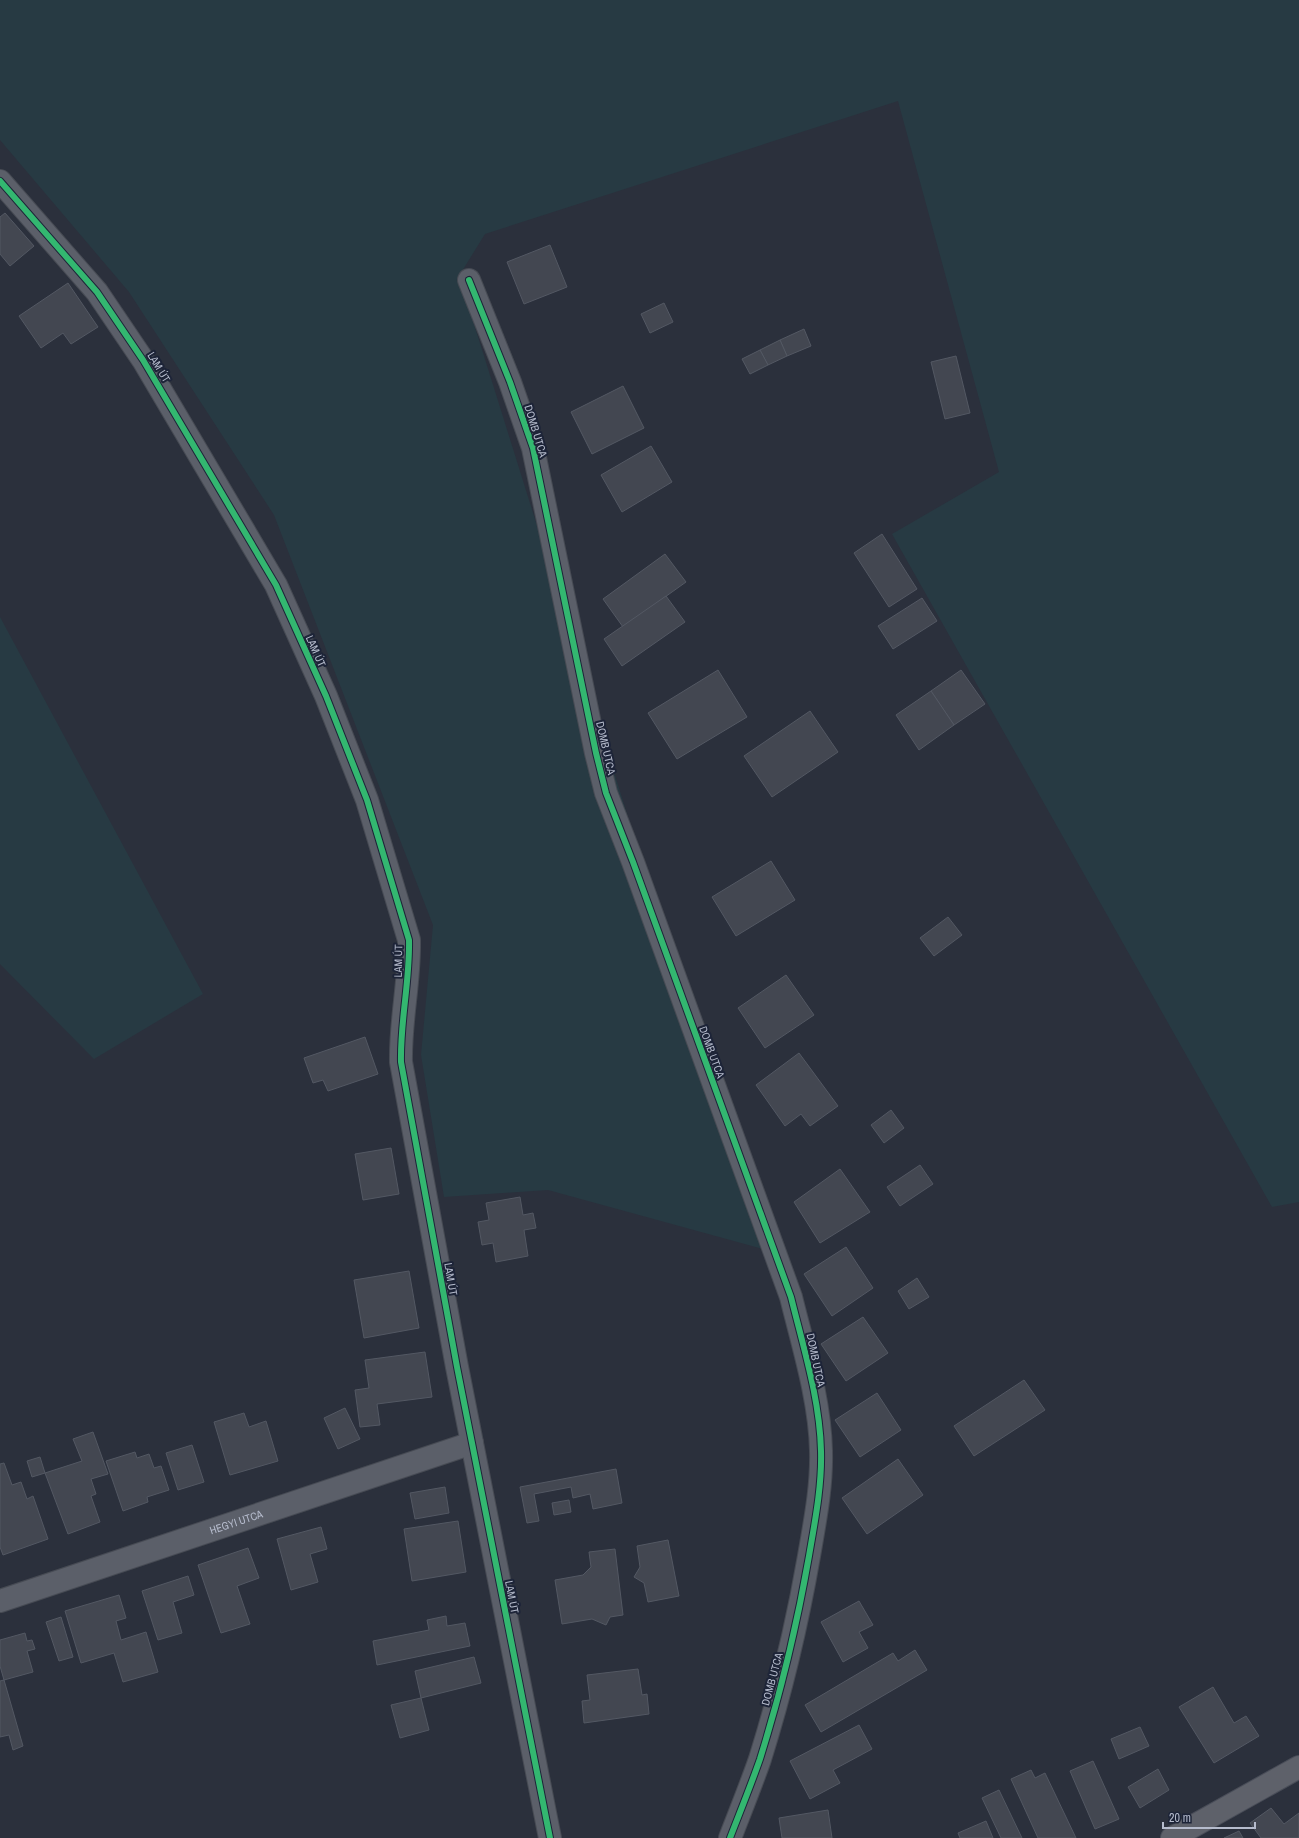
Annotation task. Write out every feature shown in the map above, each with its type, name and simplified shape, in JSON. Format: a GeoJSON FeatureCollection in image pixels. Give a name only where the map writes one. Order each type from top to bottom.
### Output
{"type":"FeatureCollection","features":[{"type":"Feature","properties":{"kind":"main road"},"geometry":{"type":"LineString","coordinates":[[1172,1838],[1299,1768]]}},
{"type":"Feature","properties":{"kind":"street","name":"LAM ÚT"},"geometry":{"type":"LineString","coordinates":[[0,181],[97,292],[143,360],[276,586],[326,696],[367,800],[409,940],[410,959],[401,1039],[401,1062],[472,1444],[550,1838]]}},
{"type":"Feature","properties":{"kind":"street","name":"DOMB UTCA"},"geometry":{"type":"LineString","coordinates":[[468,280],[510,382],[533,448],[596,753],[606,793],[633,862],[791,1297],[819,1421],[821,1451],[817,1510],[793,1636],[780,1690],[759,1760],[730,1838]]}},
{"type":"Feature","properties":{"kind":"street","name":"HEGYI UTCA"},"geometry":{"type":"LineString","coordinates":[[0,1601],[472,1444]]}},
{"type":"Feature","properties":{"kind":"shaded area"},"geometry":{"type":"Polygon","coordinates":[[[0,0],[1299,0],[1299,1202],[1272,1207],[892,534],[999,472],[898,101],[485,234],[459,276],[763,1249],[548,1190],[444,1197],[421,1055],[433,925],[274,515],[129,292],[0,140],[0,0]]]}},
{"type":"Feature","properties":{"kind":"shaded area"},"geometry":{"type":"Polygon","coordinates":[[[0,617],[203,994],[94,1059],[0,964],[0,617]]]}},
{"type":"Feature","properties":{"kind":"building"},"geometry":{"type":"Polygon","coordinates":[[[5,213],[34,246],[10,266],[0,254],[0,217],[5,213]]]}},
{"type":"Feature","properties":{"kind":"building"},"geometry":{"type":"Polygon","coordinates":[[[550,245],[567,287],[524,304],[507,262],[550,245]]]}},
{"type":"Feature","properties":{"kind":"building"},"geometry":{"type":"Polygon","coordinates":[[[68,283],[98,327],[71,344],[63,333],[41,348],[19,316],[68,283]]]}},
{"type":"Feature","properties":{"kind":"building"},"geometry":{"type":"Polygon","coordinates":[[[664,303],[673,322],[650,333],[641,314],[664,303]]]}},
{"type":"Feature","properties":{"kind":"building"},"geometry":{"type":"Polygon","coordinates":[[[804,329],[811,346],[787,356],[780,340],[804,329]]]}},
{"type":"Feature","properties":{"kind":"building"},"geometry":{"type":"Polygon","coordinates":[[[780,340],[787,356],[768,365],[760,350],[780,340]]]}},
{"type":"Feature","properties":{"kind":"building"},"geometry":{"type":"Polygon","coordinates":[[[760,350],[768,365],[750,374],[742,359],[760,350]]]}},
{"type":"Feature","properties":{"kind":"building"},"geometry":{"type":"Polygon","coordinates":[[[956,356],[970,413],[945,419],[931,362],[956,356]]]}},
{"type":"Feature","properties":{"kind":"building"},"geometry":{"type":"Polygon","coordinates":[[[623,386],[644,428],[592,454],[571,412],[623,386]]]}},
{"type":"Feature","properties":{"kind":"building"},"geometry":{"type":"Polygon","coordinates":[[[651,446],[672,482],[622,512],[601,475],[651,446]]]}},
{"type":"Feature","properties":{"kind":"building"},"geometry":{"type":"Polygon","coordinates":[[[882,534],[917,589],[889,607],[854,553],[882,534]]]}},
{"type":"Feature","properties":{"kind":"building"},"geometry":{"type":"Polygon","coordinates":[[[665,554],[686,582],[623,627],[603,599],[665,554]]]}},
{"type":"Feature","properties":{"kind":"building"},"geometry":{"type":"Polygon","coordinates":[[[666,596],[685,622],[622,666],[604,639],[666,596]]]}},
{"type":"Feature","properties":{"kind":"building"},"geometry":{"type":"Polygon","coordinates":[[[922,598],[937,621],[893,649],[878,626],[922,598]]]}},
{"type":"Feature","properties":{"kind":"building"},"geometry":{"type":"Polygon","coordinates":[[[718,670],[747,717],[677,759],[648,713],[718,670]]]}},
{"type":"Feature","properties":{"kind":"building"},"geometry":{"type":"Polygon","coordinates":[[[961,670],[985,704],[954,725],[931,691],[961,670]]]}},
{"type":"Feature","properties":{"kind":"building"},"geometry":{"type":"Polygon","coordinates":[[[931,691],[954,725],[919,750],[896,715],[931,691]]]}},
{"type":"Feature","properties":{"kind":"building"},"geometry":{"type":"Polygon","coordinates":[[[810,711],[838,752],[772,797],[744,756],[810,711]]]}},
{"type":"Feature","properties":{"kind":"building"},"geometry":{"type":"Polygon","coordinates":[[[771,861],[795,900],[736,936],[712,897],[771,861]]]}},
{"type":"Feature","properties":{"kind":"building"},"geometry":{"type":"Polygon","coordinates":[[[948,917],[962,935],[934,956],[920,938],[948,917]]]}},
{"type":"Feature","properties":{"kind":"building"},"geometry":{"type":"Polygon","coordinates":[[[786,975],[814,1015],[765,1048],[738,1008],[786,975]]]}},
{"type":"Feature","properties":{"kind":"building"},"geometry":{"type":"Polygon","coordinates":[[[365,1037],[378,1074],[328,1091],[323,1080],[313,1083],[304,1058],[365,1037]]]}},
{"type":"Feature","properties":{"kind":"building"},"geometry":{"type":"Polygon","coordinates":[[[799,1053],[838,1106],[810,1126],[801,1114],[785,1126],[756,1085],[799,1053]]]}},
{"type":"Feature","properties":{"kind":"building"},"geometry":{"type":"Polygon","coordinates":[[[891,1110],[904,1128],[884,1143],[871,1125],[891,1110]]]}},
{"type":"Feature","properties":{"kind":"building"},"geometry":{"type":"Polygon","coordinates":[[[391,1148],[399,1194],[363,1200],[355,1154],[391,1148]]]}},
{"type":"Feature","properties":{"kind":"building"},"geometry":{"type":"Polygon","coordinates":[[[920,1165],[933,1184],[900,1206],[887,1187],[920,1165]]]}},
{"type":"Feature","properties":{"kind":"building"},"geometry":{"type":"Polygon","coordinates":[[[840,1169],[870,1212],[820,1243],[794,1202],[840,1169]]]}},
{"type":"Feature","properties":{"kind":"building"},"geometry":{"type":"Polygon","coordinates":[[[520,1197],[523,1215],[533,1213],[536,1228],[524,1230],[528,1256],[496,1262],[493,1243],[482,1245],[478,1222],[489,1220],[486,1203],[520,1197]]]}},
{"type":"Feature","properties":{"kind":"building"},"geometry":{"type":"Polygon","coordinates":[[[846,1247],[873,1288],[832,1316],[804,1274],[846,1247]]]}},
{"type":"Feature","properties":{"kind":"building"},"geometry":{"type":"Polygon","coordinates":[[[409,1271],[419,1328],[364,1338],[354,1280],[409,1271]]]}},
{"type":"Feature","properties":{"kind":"building"},"geometry":{"type":"Polygon","coordinates":[[[917,1278],[929,1297],[909,1309],[898,1291],[917,1278]]]}},
{"type":"Feature","properties":{"kind":"building"},"geometry":{"type":"Polygon","coordinates":[[[863,1317],[888,1353],[846,1381],[821,1344],[863,1317]]]}},
{"type":"Feature","properties":{"kind":"building"},"geometry":{"type":"Polygon","coordinates":[[[425,1352],[432,1397],[377,1404],[380,1425],[360,1427],[355,1390],[369,1388],[365,1360],[425,1352]]]}},
{"type":"Feature","properties":{"kind":"building"},"geometry":{"type":"Polygon","coordinates":[[[1024,1380],[1045,1410],[974,1456],[954,1426],[1024,1380]]]}},
{"type":"Feature","properties":{"kind":"building"},"geometry":{"type":"Polygon","coordinates":[[[877,1393],[901,1430],[860,1457],[835,1420],[877,1393]]]}},
{"type":"Feature","properties":{"kind":"building"},"geometry":{"type":"Polygon","coordinates":[[[345,1408],[360,1439],[338,1449],[324,1418],[345,1408]]]}},
{"type":"Feature","properties":{"kind":"building"},"geometry":{"type":"Polygon","coordinates":[[[244,1413],[249,1427],[266,1421],[278,1461],[230,1475],[214,1422],[244,1413]]]}},
{"type":"Feature","properties":{"kind":"building"},"geometry":{"type":"Polygon","coordinates":[[[93,1432],[108,1474],[91,1479],[96,1494],[91,1496],[100,1522],[68,1534],[45,1473],[82,1461],[73,1439],[93,1432]]]}},
{"type":"Feature","properties":{"kind":"building"},"geometry":{"type":"Polygon","coordinates":[[[192,1445],[204,1482],[178,1490],[166,1453],[192,1445]]]}},
{"type":"Feature","properties":{"kind":"building"},"geometry":{"type":"Polygon","coordinates":[[[135,1452],[137,1458],[149,1454],[154,1468],[161,1466],[169,1490],[147,1497],[148,1502],[123,1511],[106,1461],[135,1452]]]}},
{"type":"Feature","properties":{"kind":"building"},"geometry":{"type":"Polygon","coordinates":[[[40,1457],[45,1473],[32,1477],[27,1461],[40,1457]]]}},
{"type":"Feature","properties":{"kind":"building"},"geometry":{"type":"Polygon","coordinates":[[[898,1459],[923,1495],[867,1534],[842,1498],[898,1459]]]}},
{"type":"Feature","properties":{"kind":"building"},"geometry":{"type":"Polygon","coordinates":[[[4,1463],[12,1485],[21,1482],[27,1499],[33,1496],[48,1539],[3,1555],[0,1547],[0,1464],[4,1463]]]}},
{"type":"Feature","properties":{"kind":"building"},"geometry":{"type":"Polygon","coordinates":[[[616,1469],[622,1503],[593,1509],[590,1494],[573,1498],[571,1487],[534,1494],[539,1521],[527,1523],[520,1487],[616,1469]]]}},
{"type":"Feature","properties":{"kind":"building"},"geometry":{"type":"Polygon","coordinates":[[[445,1487],[449,1513],[415,1519],[410,1493],[445,1487]]]}},
{"type":"Feature","properties":{"kind":"building"},"geometry":{"type":"Polygon","coordinates":[[[569,1500],[571,1512],[554,1515],[552,1503],[569,1500]]]}},
{"type":"Feature","properties":{"kind":"building"},"geometry":{"type":"Polygon","coordinates":[[[458,1521],[466,1572],[412,1581],[404,1529],[458,1521]]]}},
{"type":"Feature","properties":{"kind":"building"},"geometry":{"type":"Polygon","coordinates":[[[321,1527],[327,1549],[310,1554],[318,1582],[291,1590],[277,1539],[321,1527]]]}},
{"type":"Feature","properties":{"kind":"building"},"geometry":{"type":"Polygon","coordinates":[[[668,1540],[679,1596],[648,1602],[644,1583],[634,1577],[640,1567],[637,1546],[668,1540]]]}},
{"type":"Feature","properties":{"kind":"building"},"geometry":{"type":"Polygon","coordinates":[[[248,1548],[259,1578],[237,1586],[250,1624],[221,1633],[198,1565],[248,1548]]]}},
{"type":"Feature","properties":{"kind":"building"},"geometry":{"type":"Polygon","coordinates":[[[615,1549],[623,1615],[610,1617],[606,1625],[592,1619],[562,1624],[555,1580],[583,1575],[591,1567],[589,1552],[615,1549]]]}},
{"type":"Feature","properties":{"kind":"building"},"geometry":{"type":"Polygon","coordinates":[[[188,1576],[194,1595],[173,1602],[182,1633],[158,1640],[142,1591],[188,1576]]]}},
{"type":"Feature","properties":{"kind":"building"},"geometry":{"type":"Polygon","coordinates":[[[119,1595],[126,1618],[116,1621],[121,1640],[146,1632],[158,1672],[123,1682],[114,1653],[81,1663],[65,1611],[119,1595]]]}},
{"type":"Feature","properties":{"kind":"building"},"geometry":{"type":"Polygon","coordinates":[[[859,1601],[873,1625],[859,1632],[868,1648],[843,1662],[821,1622],[859,1601]]]}},
{"type":"Feature","properties":{"kind":"building"},"geometry":{"type":"Polygon","coordinates":[[[446,1616],[447,1626],[465,1623],[470,1646],[377,1665],[373,1641],[429,1630],[427,1620],[446,1616]]]}},
{"type":"Feature","properties":{"kind":"building"},"geometry":{"type":"Polygon","coordinates":[[[61,1617],[73,1657],[59,1661],[46,1622],[61,1617]]]}},
{"type":"Feature","properties":{"kind":"building"},"geometry":{"type":"Polygon","coordinates":[[[25,1633],[27,1641],[32,1640],[35,1649],[27,1651],[33,1672],[4,1680],[0,1666],[0,1640],[25,1633]]]}},
{"type":"Feature","properties":{"kind":"building"},"geometry":{"type":"Polygon","coordinates":[[[915,1650],[927,1670],[821,1732],[805,1705],[893,1653],[898,1661],[915,1650]]]}},
{"type":"Feature","properties":{"kind":"building"},"geometry":{"type":"Polygon","coordinates":[[[474,1657],[481,1683],[421,1698],[415,1671],[474,1657]]]}},
{"type":"Feature","properties":{"kind":"building"},"geometry":{"type":"Polygon","coordinates":[[[638,1669],[642,1695],[647,1694],[649,1714],[584,1723],[582,1701],[590,1700],[587,1675],[638,1669]]]}},
{"type":"Feature","properties":{"kind":"building"},"geometry":{"type":"Polygon","coordinates":[[[4,1680],[23,1746],[13,1750],[9,1735],[0,1737],[0,1681],[4,1680]]]}},
{"type":"Feature","properties":{"kind":"building"},"geometry":{"type":"Polygon","coordinates":[[[1213,1687],[1234,1723],[1246,1716],[1259,1736],[1214,1763],[1179,1707],[1213,1687]]]}},
{"type":"Feature","properties":{"kind":"building"},"geometry":{"type":"Polygon","coordinates":[[[421,1698],[429,1730],[400,1738],[391,1705],[421,1698]]]}},
{"type":"Feature","properties":{"kind":"building"},"geometry":{"type":"Polygon","coordinates":[[[859,1725],[872,1749],[833,1770],[840,1783],[810,1799],[790,1761],[859,1725]]]}},
{"type":"Feature","properties":{"kind":"building"},"geometry":{"type":"Polygon","coordinates":[[[1140,1727],[1149,1746],[1119,1759],[1111,1739],[1140,1727]]]}},
{"type":"Feature","properties":{"kind":"building"},"geometry":{"type":"Polygon","coordinates":[[[1093,1761],[1119,1819],[1095,1829],[1070,1771],[1093,1761]]]}},
{"type":"Feature","properties":{"kind":"building"},"geometry":{"type":"Polygon","coordinates":[[[1158,1769],[1169,1790],[1140,1808],[1128,1787],[1158,1769]]]}},
{"type":"Feature","properties":{"kind":"building"},"geometry":{"type":"Polygon","coordinates":[[[1031,1770],[1035,1778],[1045,1773],[1076,1838],[1038,1838],[1011,1779],[1031,1770]]]}},
{"type":"Feature","properties":{"kind":"building"},"geometry":{"type":"Polygon","coordinates":[[[999,1790],[1022,1838],[1001,1838],[982,1798],[999,1790]]]}},
{"type":"Feature","properties":{"kind":"building"},"geometry":{"type":"Polygon","coordinates":[[[1271,1808],[1284,1824],[1299,1813],[1299,1838],[1261,1838],[1250,1823],[1271,1808]]]}},
{"type":"Feature","properties":{"kind":"building"},"geometry":{"type":"Polygon","coordinates":[[[828,1810],[832,1838],[782,1838],[779,1818],[828,1810]]]}},
{"type":"Feature","properties":{"kind":"building"},"geometry":{"type":"Polygon","coordinates":[[[986,1821],[993,1838],[960,1838],[958,1833],[986,1821]]]}},
{"type":"Feature","properties":{"kind":"building"},"geometry":{"type":"Polygon","coordinates":[[[1239,1831],[1243,1838],[1224,1838],[1239,1831]]]}},
{"type":"Feature","properties":{"kind":"cycle path"},"geometry":{"type":"LineString","coordinates":[[0,181],[97,292],[143,360],[276,585],[326,696],[367,800],[409,940],[401,1062],[457,1367],[550,1838]]}},
{"type":"Feature","properties":{"kind":"cycle path"},"geometry":{"type":"LineString","coordinates":[[469,280],[510,382],[533,448],[596,753],[606,793],[633,862],[791,1297],[818,1412],[821,1451],[819,1490],[814,1530],[799,1607],[782,1684],[768,1734],[757,1769],[730,1838]]}}]}
